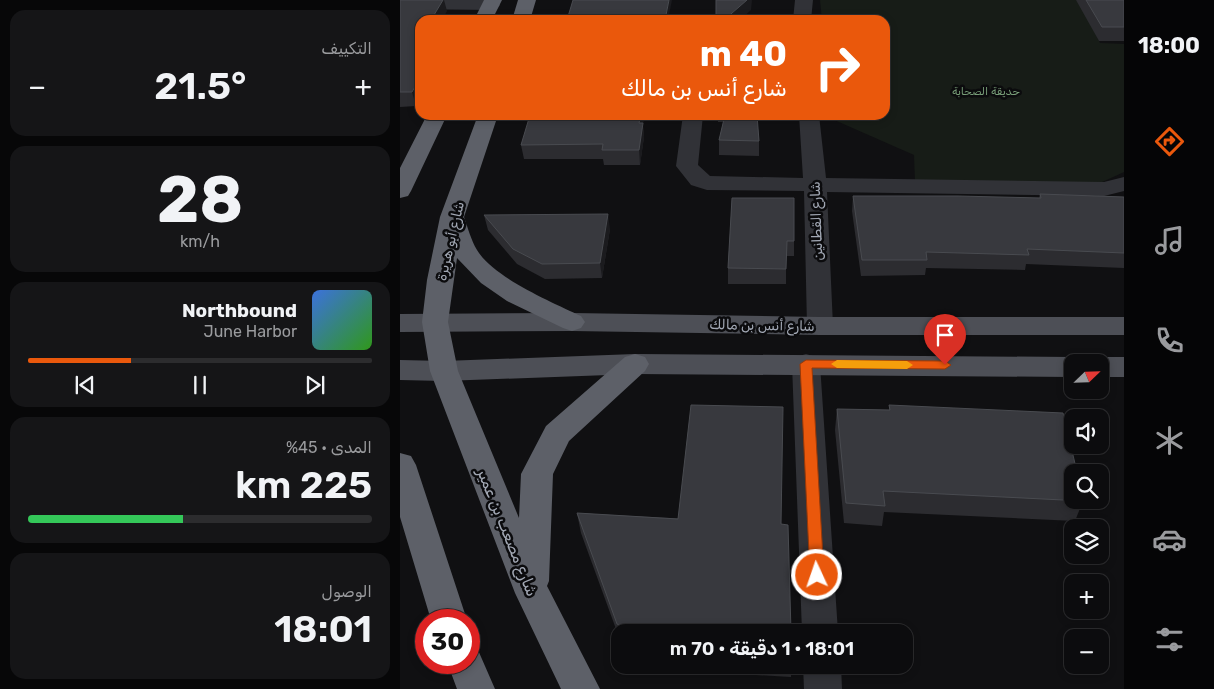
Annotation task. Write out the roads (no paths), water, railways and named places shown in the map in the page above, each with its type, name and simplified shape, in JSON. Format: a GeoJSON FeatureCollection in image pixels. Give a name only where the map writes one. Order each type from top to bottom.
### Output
{"type":"FeatureCollection","features":[{"type":"Feature","properties":{"kind":"highway"},"geometry":{"type":"LineString","coordinates":[[523,15],[528,0]]}},
{"type":"Feature","properties":{"kind":"highway"},"geometry":{"type":"LineString","coordinates":[[400,191],[407,162],[434,120]]}},
{"type":"Feature","properties":{"kind":"highway","name":"شارع أبو هريرة"},"geometry":{"type":"LineString","coordinates":[[444,371],[435,322],[440,280],[452,217],[486,120]]}},
{"type":"Feature","properties":{"kind":"highway"},"geometry":{"type":"LineString","coordinates":[[452,217],[468,255],[494,279],[527,300],[572,322]]}},
{"type":"Feature","properties":{"kind":"highway"},"geometry":{"type":"LineString","coordinates":[[532,593],[537,474],[557,434],[636,364]]}},
{"type":"Feature","properties":{"kind":"highway","name":"شارع مصعب بن عمير"},"geometry":{"type":"LineString","coordinates":[[444,371],[532,593],[581,689]]}},
{"type":"Feature","properties":{"kind":"highway"},"geometry":{"type":"LineString","coordinates":[[400,465],[446,609]]}},
{"type":"Feature","properties":{"kind":"highway"},"geometry":{"type":"LineString","coordinates":[[470,674],[476,689]]}},
{"type":"Feature","properties":{"kind":"main road","name":"شارع أنس بن مالك"},"geometry":{"type":"LineString","coordinates":[[400,323],[572,322],[820,326],[1124,326]]}},
{"type":"Feature","properties":{"kind":"main road"},"geometry":{"type":"LineString","coordinates":[[400,370],[444,371],[636,364],[1064,367]]}},
{"type":"Feature","properties":{"kind":"main road"},"geometry":{"type":"LineString","coordinates":[[1109,367],[1124,367]]}},
{"type":"Feature","properties":{"kind":"street"},"geometry":{"type":"LineString","coordinates":[[802,15],[804,0]]}},
{"type":"Feature","properties":{"kind":"street"},"geometry":{"type":"LineString","coordinates":[[400,4],[489,8]]}},
{"type":"Feature","properties":{"kind":"street"},"geometry":{"type":"LineString","coordinates":[[692,120],[687,166],[699,180],[707,183],[1088,189],[1104,189],[1124,184]]}},
{"type":"Feature","properties":{"kind":"street","name":"شارع القطانين"},"geometry":{"type":"LineString","coordinates":[[810,120],[815,186],[820,326]]}},
{"type":"Feature","properties":{"kind":"street"},"geometry":{"type":"LineString","coordinates":[[806,364],[820,624]]}},
{"type":"Feature","properties":{"kind":"street"},"geometry":{"type":"LineString","coordinates":[[822,674],[823,689]]}},
{"type":"Feature","properties":{"kind":"park label","name":"حديقة الصحابة"},"geometry":{"type":"Point","coordinates":[986,91]}}]}
